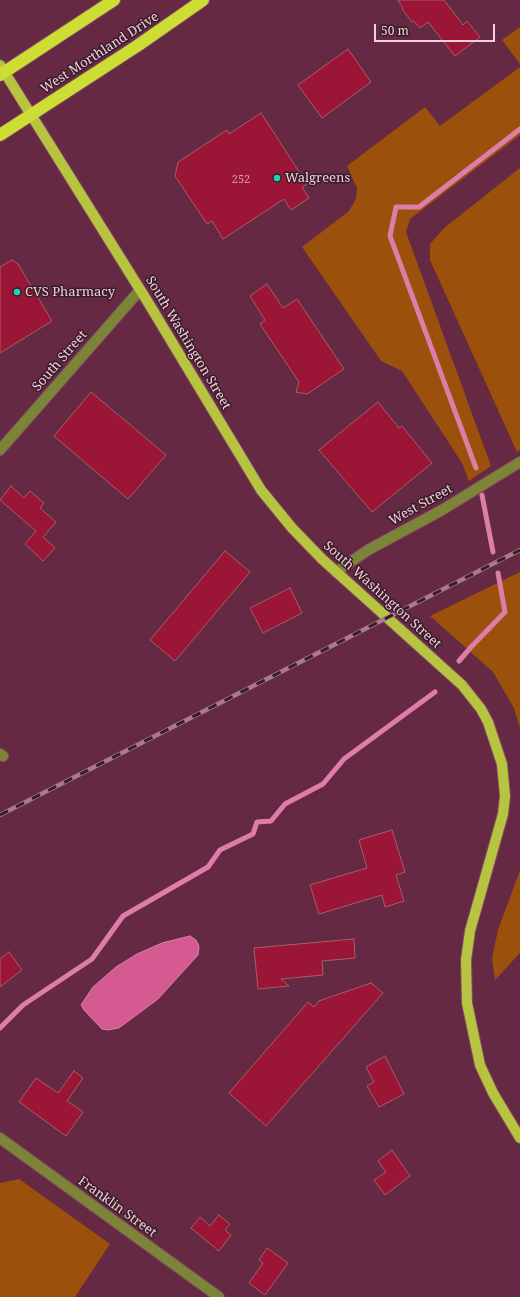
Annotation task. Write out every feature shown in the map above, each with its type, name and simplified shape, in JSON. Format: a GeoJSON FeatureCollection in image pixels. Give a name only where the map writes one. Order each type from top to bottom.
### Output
{"type":"FeatureCollection","features":[{"type":"Feature","properties":{"kind":"highway"},"geometry":{"type":"LineString","coordinates":[[2,70],[114,0]]}},
{"type":"Feature","properties":{"kind":"highway","name":"West Morthland Drive"},"geometry":{"type":"LineString","coordinates":[[0,135],[137,46],[203,0]]}},
{"type":"Feature","properties":{"kind":"main road","name":"South Washington Street"},"geometry":{"type":"LineString","coordinates":[[2,70],[32,114],[261,490],[307,545],[462,686],[476,703],[488,722],[499,751],[504,781],[504,814],[470,931],[466,960],[466,990],[469,1018],[480,1065],[493,1093],[520,1138]]}},
{"type":"Feature","properties":{"kind":"street","name":"South Street"},"geometry":{"type":"LineString","coordinates":[[0,450],[140,290]]}},
{"type":"Feature","properties":{"kind":"street","name":"West Street"},"geometry":{"type":"LineString","coordinates":[[336,572],[368,550],[442,510],[520,462]]}},
{"type":"Feature","properties":{"kind":"street","name":"Franklin Street"},"geometry":{"type":"LineString","coordinates":[[0,1138],[219,1297]]}},
{"type":"Feature","properties":{"kind":"shaded area"},"geometry":{"type":"Polygon","coordinates":[[[520,27],[520,64],[502,40],[520,27]]]}},
{"type":"Feature","properties":{"kind":"shaded area"},"geometry":{"type":"Polygon","coordinates":[[[520,67],[520,135],[410,219],[406,232],[491,466],[469,481],[462,463],[402,371],[381,361],[302,247],[349,211],[356,199],[357,188],[347,166],[425,107],[440,126],[520,67]]]}},
{"type":"Feature","properties":{"kind":"shaded area"},"geometry":{"type":"Polygon","coordinates":[[[520,168],[520,450],[517,452],[430,260],[430,244],[444,228],[520,168]]]}},
{"type":"Feature","properties":{"kind":"shaded area"},"geometry":{"type":"Polygon","coordinates":[[[520,572],[520,728],[514,708],[493,672],[430,616],[520,572]]]}},
{"type":"Feature","properties":{"kind":"shaded area"},"geometry":{"type":"Polygon","coordinates":[[[520,870],[520,953],[495,980],[492,958],[498,930],[520,870]]]}},
{"type":"Feature","properties":{"kind":"shaded area"},"geometry":{"type":"Polygon","coordinates":[[[190,936],[196,940],[199,946],[198,955],[158,999],[119,1028],[108,1030],[102,1029],[84,1010],[81,1005],[93,987],[116,967],[137,954],[162,943],[190,936]]]}},
{"type":"Feature","properties":{"kind":"shaded area"},"geometry":{"type":"Polygon","coordinates":[[[19,1179],[110,1244],[75,1297],[0,1297],[0,1183],[19,1179]]]}},
{"type":"Feature","properties":{"kind":"building"},"geometry":{"type":"Polygon","coordinates":[[[398,0],[444,0],[463,25],[467,21],[480,37],[455,56],[428,22],[420,28],[414,21],[412,22],[402,9],[403,8],[398,0]]]}},
{"type":"Feature","properties":{"kind":"building"},"geometry":{"type":"Polygon","coordinates":[[[348,49],[371,82],[322,118],[298,85],[348,49]]]}},
{"type":"Feature","properties":{"kind":"building","name":"Walgreens"},"geometry":{"type":"Polygon","coordinates":[[[261,113],[307,184],[302,187],[309,198],[291,210],[284,199],[223,239],[212,221],[207,224],[175,176],[178,162],[227,130],[229,134],[261,113]]]}},
{"type":"Feature","properties":{"kind":"building","name":"CVS Pharmacy"},"geometry":{"type":"Polygon","coordinates":[[[12,260],[18,264],[52,321],[0,353],[0,267],[12,260]]]}},
{"type":"Feature","properties":{"kind":"building"},"geometry":{"type":"Polygon","coordinates":[[[267,284],[283,308],[297,299],[344,369],[307,394],[296,392],[299,382],[260,324],[265,320],[250,296],[267,284]]]}},
{"type":"Feature","properties":{"kind":"building"},"geometry":{"type":"Polygon","coordinates":[[[91,392],[166,455],[128,499],[54,436],[91,392]]]}},
{"type":"Feature","properties":{"kind":"building"},"geometry":{"type":"Polygon","coordinates":[[[378,402],[399,428],[402,426],[432,463],[372,512],[319,450],[378,402]]]}},
{"type":"Feature","properties":{"kind":"building"},"geometry":{"type":"Polygon","coordinates":[[[11,486],[24,498],[30,491],[44,503],[40,508],[56,522],[43,537],[55,548],[43,561],[25,544],[36,531],[0,500],[11,486]]]}},
{"type":"Feature","properties":{"kind":"building"},"geometry":{"type":"Polygon","coordinates":[[[225,551],[250,572],[175,661],[150,640],[225,551]]]}},
{"type":"Feature","properties":{"kind":"building"},"geometry":{"type":"Polygon","coordinates":[[[290,588],[302,613],[263,633],[250,608],[290,588]]]}},
{"type":"Feature","properties":{"kind":"building"},"geometry":{"type":"Polygon","coordinates":[[[392,830],[405,872],[396,875],[404,901],[385,907],[382,895],[319,914],[310,885],[367,868],[359,840],[392,830]]]}},
{"type":"Feature","properties":{"kind":"building"},"geometry":{"type":"Polygon","coordinates":[[[354,939],[355,958],[322,961],[323,975],[281,979],[289,986],[258,989],[254,948],[354,939]]]}},
{"type":"Feature","properties":{"kind":"building"},"geometry":{"type":"Polygon","coordinates":[[[9,952],[22,970],[0,987],[0,959],[9,952]]]}},
{"type":"Feature","properties":{"kind":"building"},"geometry":{"type":"Polygon","coordinates":[[[371,983],[383,993],[266,1126],[229,1093],[308,1002],[314,1007],[319,1001],[371,983]]]}},
{"type":"Feature","properties":{"kind":"building"},"geometry":{"type":"Polygon","coordinates":[[[385,1056],[404,1094],[379,1107],[367,1086],[374,1082],[366,1067],[385,1056]]]}},
{"type":"Feature","properties":{"kind":"building"},"geometry":{"type":"Polygon","coordinates":[[[74,1071],[83,1078],[67,1101],[83,1112],[66,1136],[19,1102],[36,1078],[58,1093],[74,1071]]]}},
{"type":"Feature","properties":{"kind":"building"},"geometry":{"type":"Polygon","coordinates":[[[392,1150],[410,1176],[385,1195],[374,1180],[386,1172],[378,1161],[392,1150]]]}},
{"type":"Feature","properties":{"kind":"building"},"geometry":{"type":"Polygon","coordinates":[[[219,1215],[230,1224],[225,1230],[231,1235],[219,1251],[191,1228],[200,1217],[210,1226],[219,1215]]]}},
{"type":"Feature","properties":{"kind":"building"},"geometry":{"type":"Polygon","coordinates":[[[267,1248],[288,1263],[265,1295],[249,1283],[263,1263],[259,1260],[267,1248]]]}},
{"type":"Feature","properties":{"kind":"waterway"},"geometry":{"type":"LineString","coordinates":[[476,468],[390,236],[396,207],[419,207],[520,129]]}},
{"type":"Feature","properties":{"kind":"waterway"},"geometry":{"type":"LineString","coordinates":[[482,495],[493,552]]}},
{"type":"Feature","properties":{"kind":"waterway"},"geometry":{"type":"LineString","coordinates":[[459,661],[505,612],[498,573]]}},
{"type":"Feature","properties":{"kind":"waterway"},"geometry":{"type":"LineString","coordinates":[[0,1028],[23,1005],[92,959],[123,916],[208,867],[220,850],[253,834],[257,822],[271,821],[285,804],[323,784],[344,759],[435,692]]}},
{"type":"Feature","properties":{"kind":"railway"},"geometry":{"type":"LineString","coordinates":[[0,815],[520,550]]}},
{"type":"Feature","properties":{"kind":"place","name":"Walgreens"},"geometry":{"type":"Point","coordinates":[277,178]}},
{"type":"Feature","properties":{"kind":"place","name":"CVS Pharmacy"},"geometry":{"type":"Point","coordinates":[17,292]}}]}
